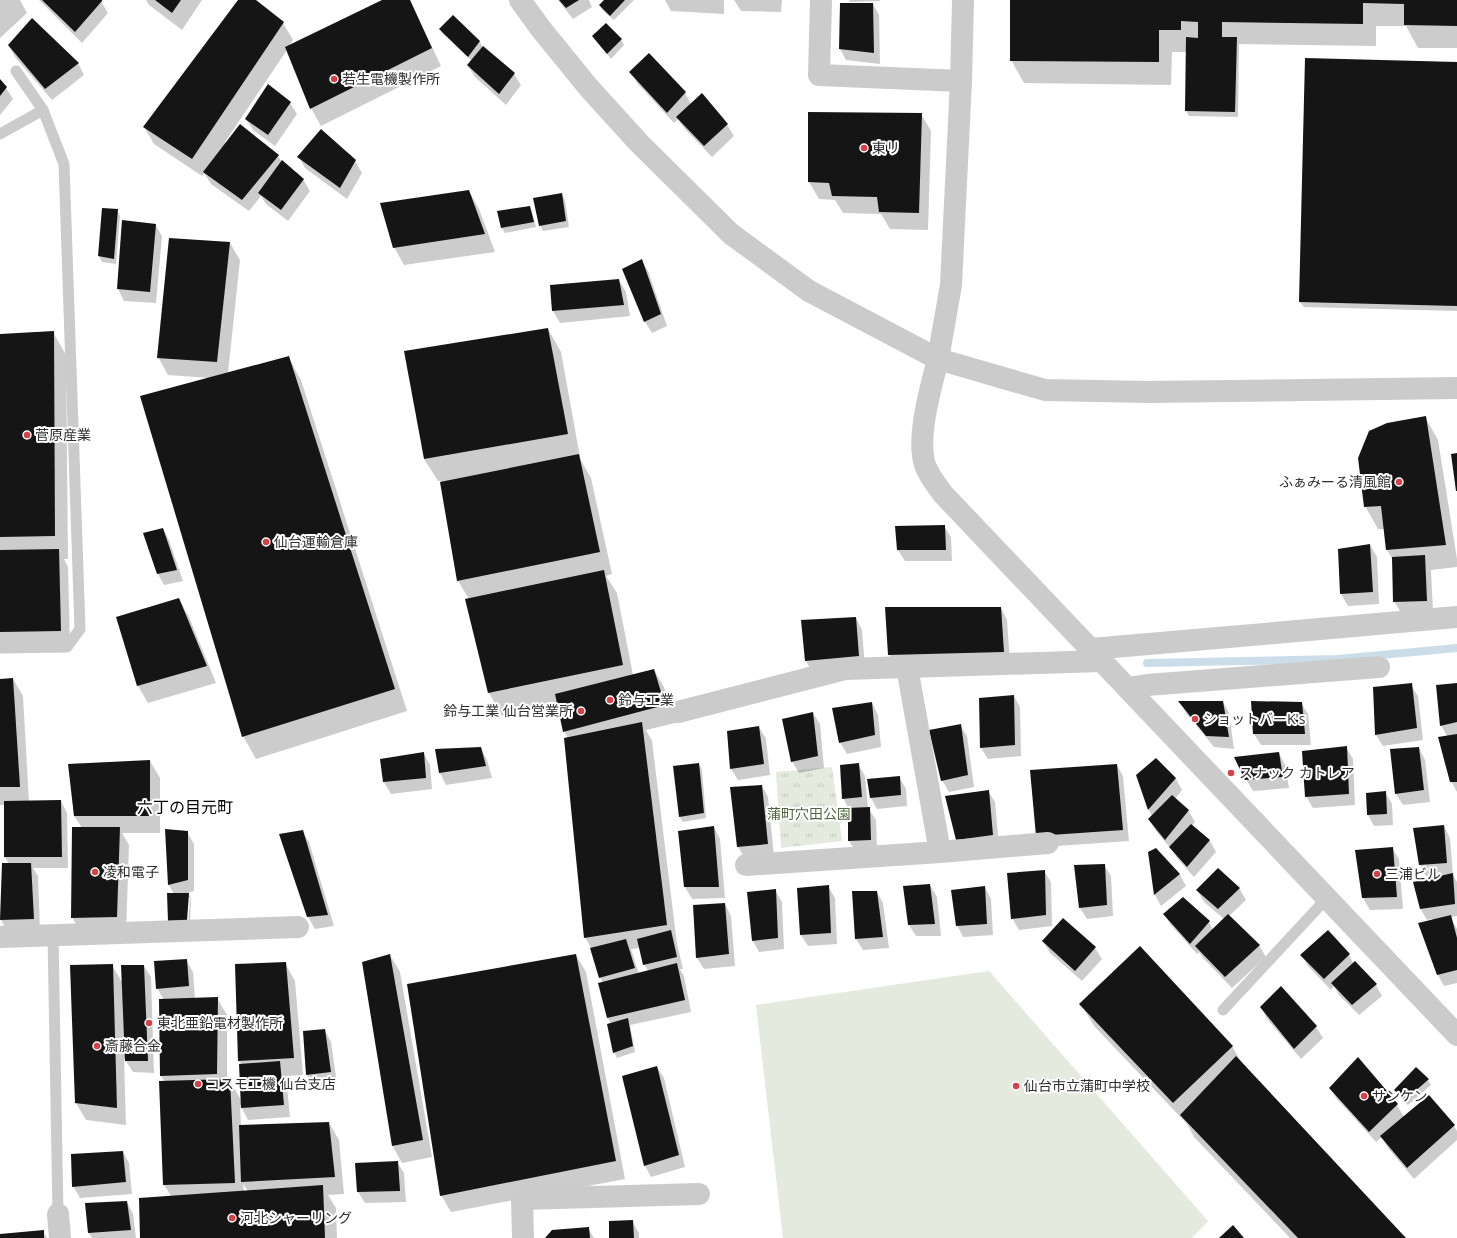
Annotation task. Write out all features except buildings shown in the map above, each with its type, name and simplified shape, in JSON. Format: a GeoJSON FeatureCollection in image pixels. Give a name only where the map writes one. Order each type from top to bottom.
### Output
{"type":"FeatureCollection","features":[{"type":"Feature","properties":{"kind":"street"},"geometry":{"type":"LineString","coordinates":[[520,0],[541,29],[584,82],[634,138],[730,234],[809,291],[938,358],[1045,390],[1148,392],[1457,388]]}},
{"type":"Feature","properties":{"kind":"street"},"geometry":{"type":"LineString","coordinates":[[821,0],[819,75],[961,81]]}},
{"type":"Feature","properties":{"kind":"street"},"geometry":{"type":"LineString","coordinates":[[963,0],[961,81],[951,285],[938,358],[928,403],[922,443],[925,465],[930,476],[943,494],[1457,1035]]}},
{"type":"Feature","properties":{"kind":"street"},"geometry":{"type":"LineString","coordinates":[[678,712],[845,669],[907,667],[1096,655],[1457,617]]}},
{"type":"Feature","properties":{"kind":"street"},"geometry":{"type":"LineString","coordinates":[[907,667],[940,852]]}},
{"type":"Feature","properties":{"kind":"street"},"geometry":{"type":"LineString","coordinates":[[1128,688],[1147,685],[1379,667]]}},
{"type":"Feature","properties":{"kind":"street"},"geometry":{"type":"LineString","coordinates":[[746,865],[1048,843]]}},
{"type":"Feature","properties":{"kind":"street"},"geometry":{"type":"LineString","coordinates":[[0,937],[298,927]]}},
{"type":"Feature","properties":{"kind":"street"},"geometry":{"type":"LineString","coordinates":[[522,1238],[522,1198],[699,1194]]}},
{"type":"Feature","properties":{"kind":"street"},"geometry":{"type":"LineString","coordinates":[[58,1214],[60,1238]]}},
{"type":"Feature","properties":{"kind":"lane"},"geometry":{"type":"LineString","coordinates":[[0,648],[67,647],[80,628],[64,164],[43,110],[16,71]]}},
{"type":"Feature","properties":{"kind":"lane"},"geometry":{"type":"LineString","coordinates":[[0,134],[43,110]]}},
{"type":"Feature","properties":{"kind":"lane"},"geometry":{"type":"LineString","coordinates":[[1223,1010],[1327,898]]}},
{"type":"Feature","properties":{"kind":"lane"},"geometry":{"type":"LineString","coordinates":[[53,935],[58,1214]]}},
{"type":"Feature","properties":{"kind":"green space","name":"蒲町穴田公園"},"geometry":{"type":"Polygon","coordinates":[[[832,767],[842,841],[781,848],[776,772],[832,767]]]}},
{"type":"Feature","properties":{"kind":"green space"},"geometry":{"type":"Polygon","coordinates":[[[989,971],[1208,1221],[1192,1238],[783,1238],[756,1005],[989,971]]]}},
{"type":"Feature","properties":{"kind":"waterway"},"geometry":{"type":"LineString","coordinates":[[1147,663],[1338,659],[1457,648]]}},
{"type":"Feature","properties":{"kind":"place","name":"若生電機製作所"},"geometry":{"type":"Point","coordinates":[334,79]}},
{"type":"Feature","properties":{"kind":"place","name":"東リ"},"geometry":{"type":"Point","coordinates":[864,148]}},
{"type":"Feature","properties":{"kind":"place","name":"菅原産業"},"geometry":{"type":"Point","coordinates":[27,435]}},
{"type":"Feature","properties":{"kind":"place","name":"ふぁみーる清風館"},"geometry":{"type":"Point","coordinates":[1399,482]}},
{"type":"Feature","properties":{"kind":"place","name":"仙台運輸倉庫"},"geometry":{"type":"Point","coordinates":[266,542]}},
{"type":"Feature","properties":{"kind":"place","name":"鈴与工業"},"geometry":{"type":"Point","coordinates":[610,700]}},
{"type":"Feature","properties":{"kind":"place","name":"鈴与工業 仙台営業所"},"geometry":{"type":"Point","coordinates":[581,711]}},
{"type":"Feature","properties":{"kind":"place","name":"ショットバーK's"},"geometry":{"type":"Point","coordinates":[1195,719]}},
{"type":"Feature","properties":{"kind":"place","name":"スナック カトレア"},"geometry":{"type":"Point","coordinates":[1231,773]}},
{"type":"Feature","properties":{"kind":"place","name":"凌和電子"},"geometry":{"type":"Point","coordinates":[95,872]}},
{"type":"Feature","properties":{"kind":"place","name":"三浦ビル"},"geometry":{"type":"Point","coordinates":[1377,874]}},
{"type":"Feature","properties":{"kind":"place","name":"東北亜鉛電材製作所"},"geometry":{"type":"Point","coordinates":[149,1023]}},
{"type":"Feature","properties":{"kind":"place","name":"斎藤合金"},"geometry":{"type":"Point","coordinates":[97,1046]}},
{"type":"Feature","properties":{"kind":"place","name":"コスモ工機 仙台支店"},"geometry":{"type":"Point","coordinates":[198,1084]}},
{"type":"Feature","properties":{"kind":"place","name":"仙台市立蒲町中学校"},"geometry":{"type":"Point","coordinates":[1016,1086]}},
{"type":"Feature","properties":{"kind":"place","name":"サンケン"},"geometry":{"type":"Point","coordinates":[1364,1096]}},
{"type":"Feature","properties":{"kind":"place","name":"河北シャーリング"},"geometry":{"type":"Point","coordinates":[232,1218]}},
{"type":"Feature","properties":{"kind":"district","name":"六丁の目元町"},"geometry":{"type":"Point","coordinates":[185,807]}}]}
